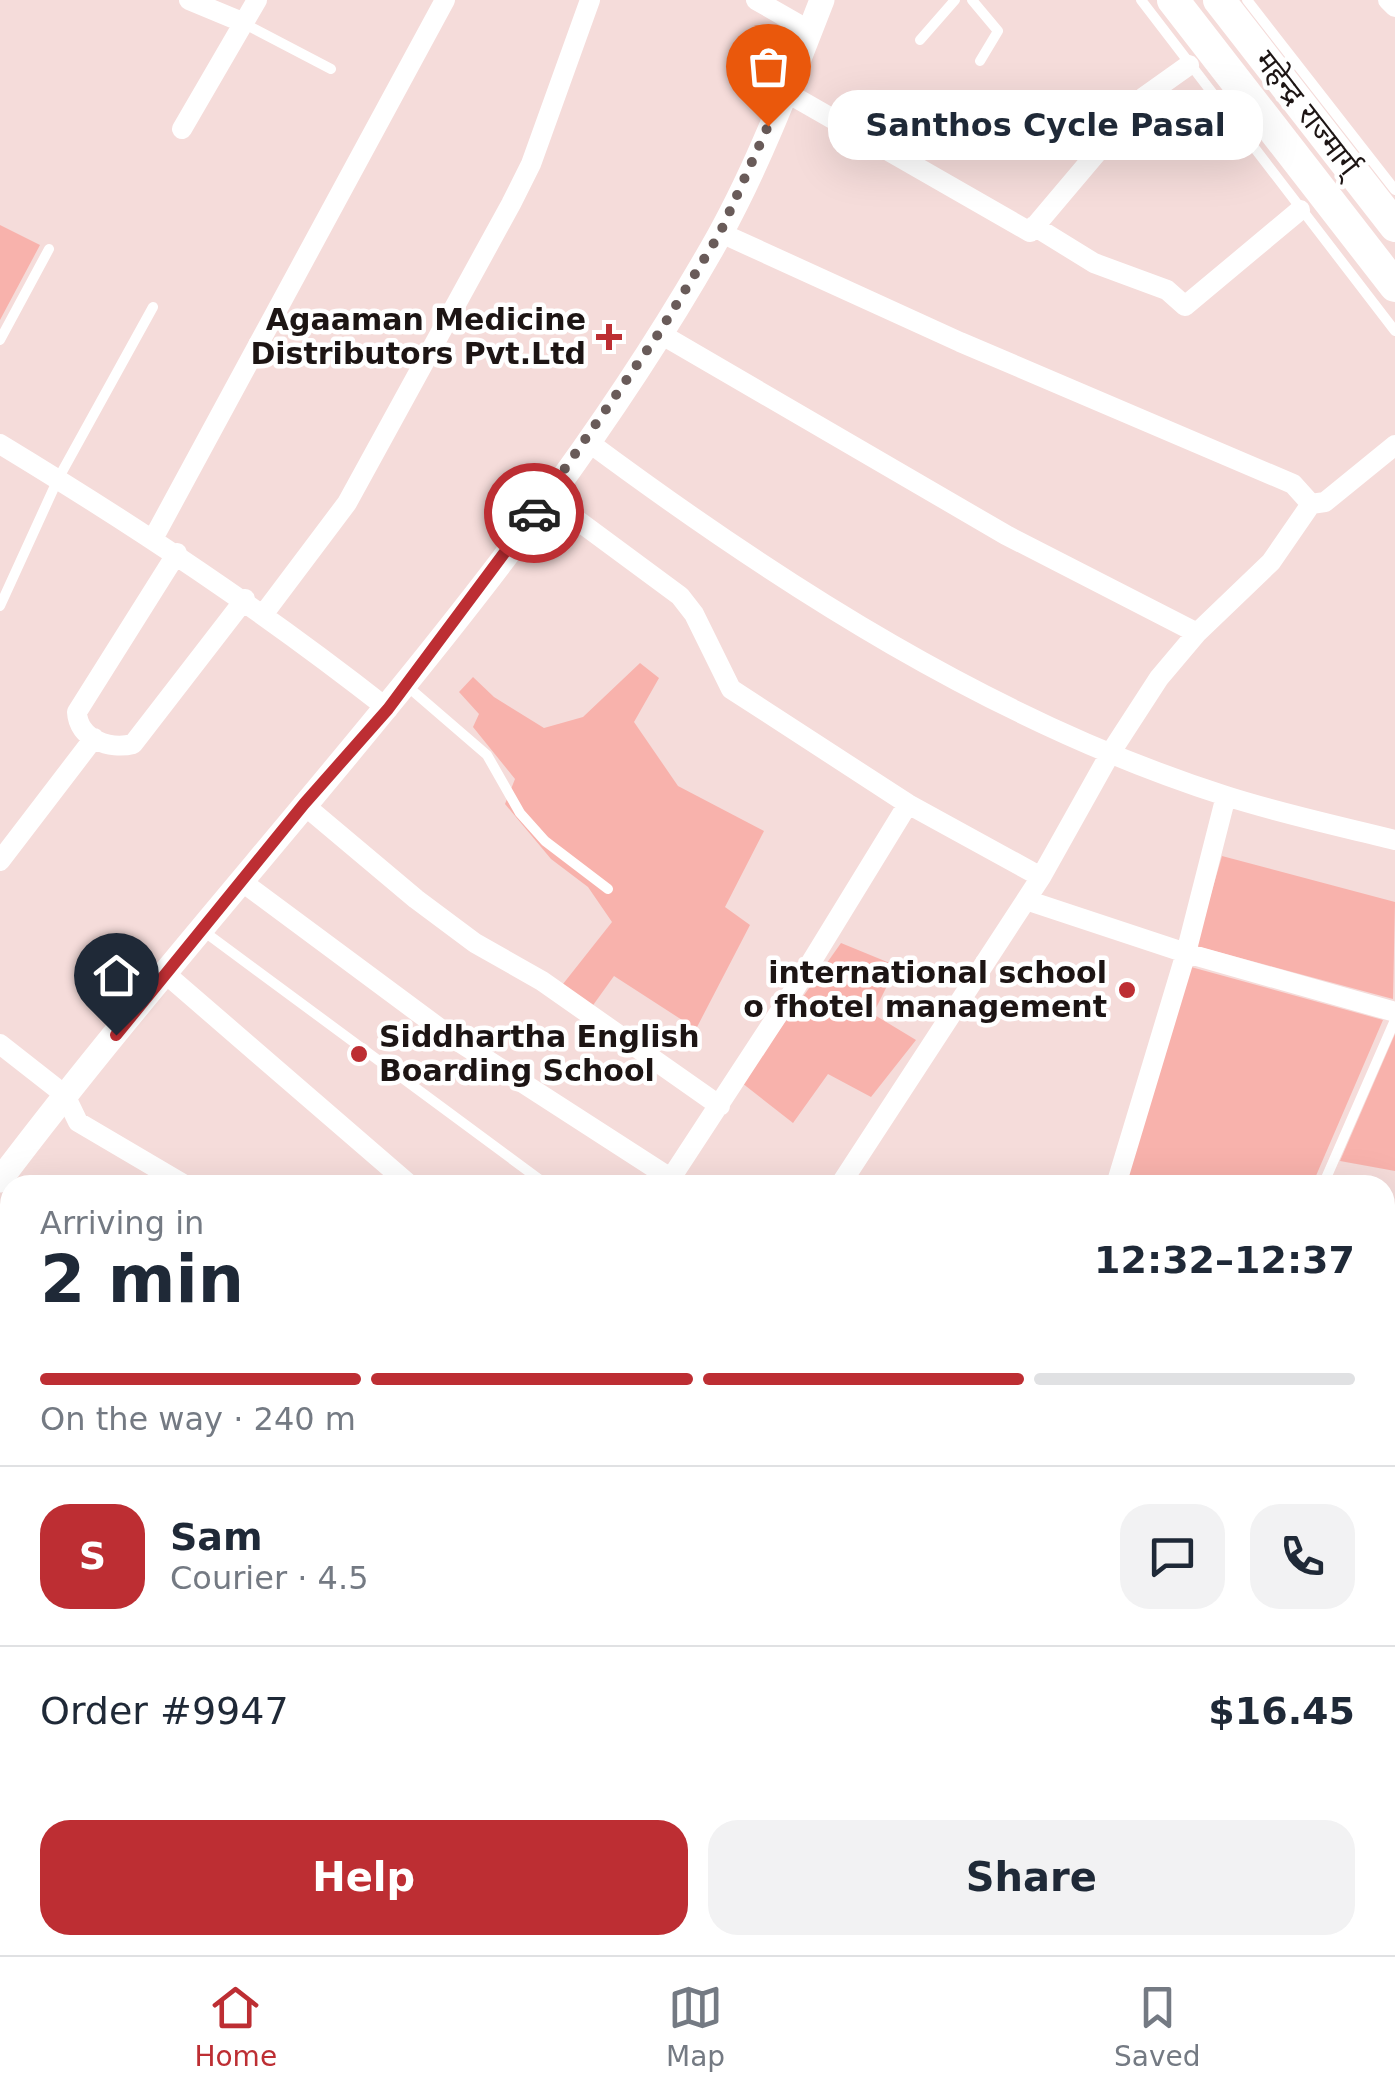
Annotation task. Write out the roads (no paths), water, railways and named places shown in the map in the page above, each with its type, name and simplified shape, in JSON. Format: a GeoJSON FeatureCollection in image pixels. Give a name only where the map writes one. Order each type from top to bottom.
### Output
{"type":"FeatureCollection","features":[{"type":"Feature","properties":{"kind":"highway","name":"महेन्द्र राज्मार्ग्"},"geometry":{"type":"LineString","coordinates":[[1174,0],[1395,286]]}},
{"type":"Feature","properties":{"kind":"highway","name":"महेन्द्र राज्मार्ग्"},"geometry":{"type":"LineString","coordinates":[[1219,0],[1395,226]]}},
{"type":"Feature","properties":{"kind":"street"},"geometry":{"type":"LineString","coordinates":[[189,0],[242,22]]}},
{"type":"Feature","properties":{"kind":"street"},"geometry":{"type":"LineString","coordinates":[[182,129],[257,0]]}},
{"type":"Feature","properties":{"kind":"street"},"geometry":{"type":"LineString","coordinates":[[154,537],[445,0]]}},
{"type":"Feature","properties":{"kind":"street"},"geometry":{"type":"LineString","coordinates":[[265,612],[347,503],[511,204],[531,164],[590,0]]}},
{"type":"Feature","properties":{"kind":"street"},"geometry":{"type":"LineString","coordinates":[[756,0],[810,31]]}},
{"type":"Feature","properties":{"kind":"street"},"geometry":{"type":"LineString","coordinates":[[6,1175],[64,1094],[167,975],[304,804],[388,709],[587,441],[720,233],[822,0]]}},
{"type":"Feature","properties":{"kind":"street"},"geometry":{"type":"LineString","coordinates":[[1388,0],[1395,7]]}},
{"type":"Feature","properties":{"kind":"street"},"geometry":{"type":"LineString","coordinates":[[784,90],[1030,232],[1144,97],[1189,65]]}},
{"type":"Feature","properties":{"kind":"street"},"geometry":{"type":"LineString","coordinates":[[1034,226],[1094,263],[1167,290],[1185,306],[1300,210]]}},
{"type":"Feature","properties":{"kind":"street"},"geometry":{"type":"LineString","coordinates":[[720,233],[960,342],[1293,484],[1311,504]]}},
{"type":"Feature","properties":{"kind":"street"},"geometry":{"type":"LineString","coordinates":[[659,333],[1006,535],[1197,633]]}},
{"type":"Feature","properties":{"kind":"street"},"geometry":{"type":"LineString","coordinates":[[587,441],[706,530],[954,679],[1111,752],[1226,796],[1395,840]]}},
{"type":"Feature","properties":{"kind":"street"},"geometry":{"type":"LineString","coordinates":[[0,444],[154,537],[265,612],[388,709]]}},
{"type":"Feature","properties":{"kind":"street"},"geometry":{"type":"LineString","coordinates":[[847,1175],[1041,877],[1111,752],[1160,678],[1197,633],[1271,562],[1311,504],[1326,502],[1395,445]]}},
{"type":"Feature","properties":{"kind":"street"},"geometry":{"type":"LineString","coordinates":[[546,497],[680,596],[694,614],[730,689],[908,804],[1041,877]]}},
{"type":"Feature","properties":{"kind":"street"},"geometry":{"type":"LineString","coordinates":[[177,553],[77,712],[78,724],[94,738],[120,747],[132,744],[245,599]]}},
{"type":"Feature","properties":{"kind":"street"},"geometry":{"type":"LineString","coordinates":[[0,861],[94,738]]}},
{"type":"Feature","properties":{"kind":"street"},"geometry":{"type":"LineString","coordinates":[[1119,1175],[1186,952],[1226,796]]}},
{"type":"Feature","properties":{"kind":"street"},"geometry":{"type":"LineString","coordinates":[[304,804],[475,943],[542,981],[720,1106]]}},
{"type":"Feature","properties":{"kind":"street"},"geometry":{"type":"LineString","coordinates":[[680,1175],[908,804]]}},
{"type":"Feature","properties":{"kind":"street"},"geometry":{"type":"LineString","coordinates":[[240,881],[450,1036],[665,1175]]}},
{"type":"Feature","properties":{"kind":"street"},"geometry":{"type":"LineString","coordinates":[[1026,900],[1186,952],[1395,1012]]}},
{"type":"Feature","properties":{"kind":"street"},"geometry":{"type":"LineString","coordinates":[[167,975],[398,1175]]}},
{"type":"Feature","properties":{"kind":"street"},"geometry":{"type":"LineString","coordinates":[[0,1044],[64,1094],[78,1122],[168,1175]]}},
{"type":"Feature","properties":{"kind":"lane"},"geometry":{"type":"LineString","coordinates":[[920,40],[955,0]]}},
{"type":"Feature","properties":{"kind":"lane"},"geometry":{"type":"LineString","coordinates":[[972,0],[998,31],[980,62]]}},
{"type":"Feature","properties":{"kind":"lane"},"geometry":{"type":"LineString","coordinates":[[1142,0],[1395,331]]}},
{"type":"Feature","properties":{"kind":"lane"},"geometry":{"type":"LineString","coordinates":[[1247,0],[1395,190]]}},
{"type":"Feature","properties":{"kind":"lane"},"geometry":{"type":"LineString","coordinates":[[242,22],[331,69]]}},
{"type":"Feature","properties":{"kind":"lane"},"geometry":{"type":"LineString","coordinates":[[0,340],[48,249]]}},
{"type":"Feature","properties":{"kind":"lane"},"geometry":{"type":"LineString","coordinates":[[0,606],[58,479],[154,307]]}},
{"type":"Feature","properties":{"kind":"lane"},"geometry":{"type":"LineString","coordinates":[[406,686],[487,754],[520,813],[544,841],[608,889]]}},
{"type":"Feature","properties":{"kind":"lane"},"geometry":{"type":"LineString","coordinates":[[201,930],[533,1175]]}},
{"type":"Feature","properties":{"kind":"lane"},"geometry":{"type":"LineString","coordinates":[[1328,1175],[1395,1020]]}},
{"type":"Feature","properties":{"kind":"place","name":"Santhos Cycle Pasal"},"geometry":{"type":"Point","coordinates":[768,126]}},
{"type":"Feature","properties":{"kind":"place","name":"Agaaman Medicine Distributors Pvt.Ltd"},"geometry":{"type":"Point","coordinates":[609,337]}},
{"type":"Feature","properties":{"kind":"place","name":"international school o fhotel management"},"geometry":{"type":"Point","coordinates":[1127,990]}},
{"type":"Feature","properties":{"kind":"place","name":"Siddhartha English Boarding School"},"geometry":{"type":"Point","coordinates":[359,1054]}}]}
